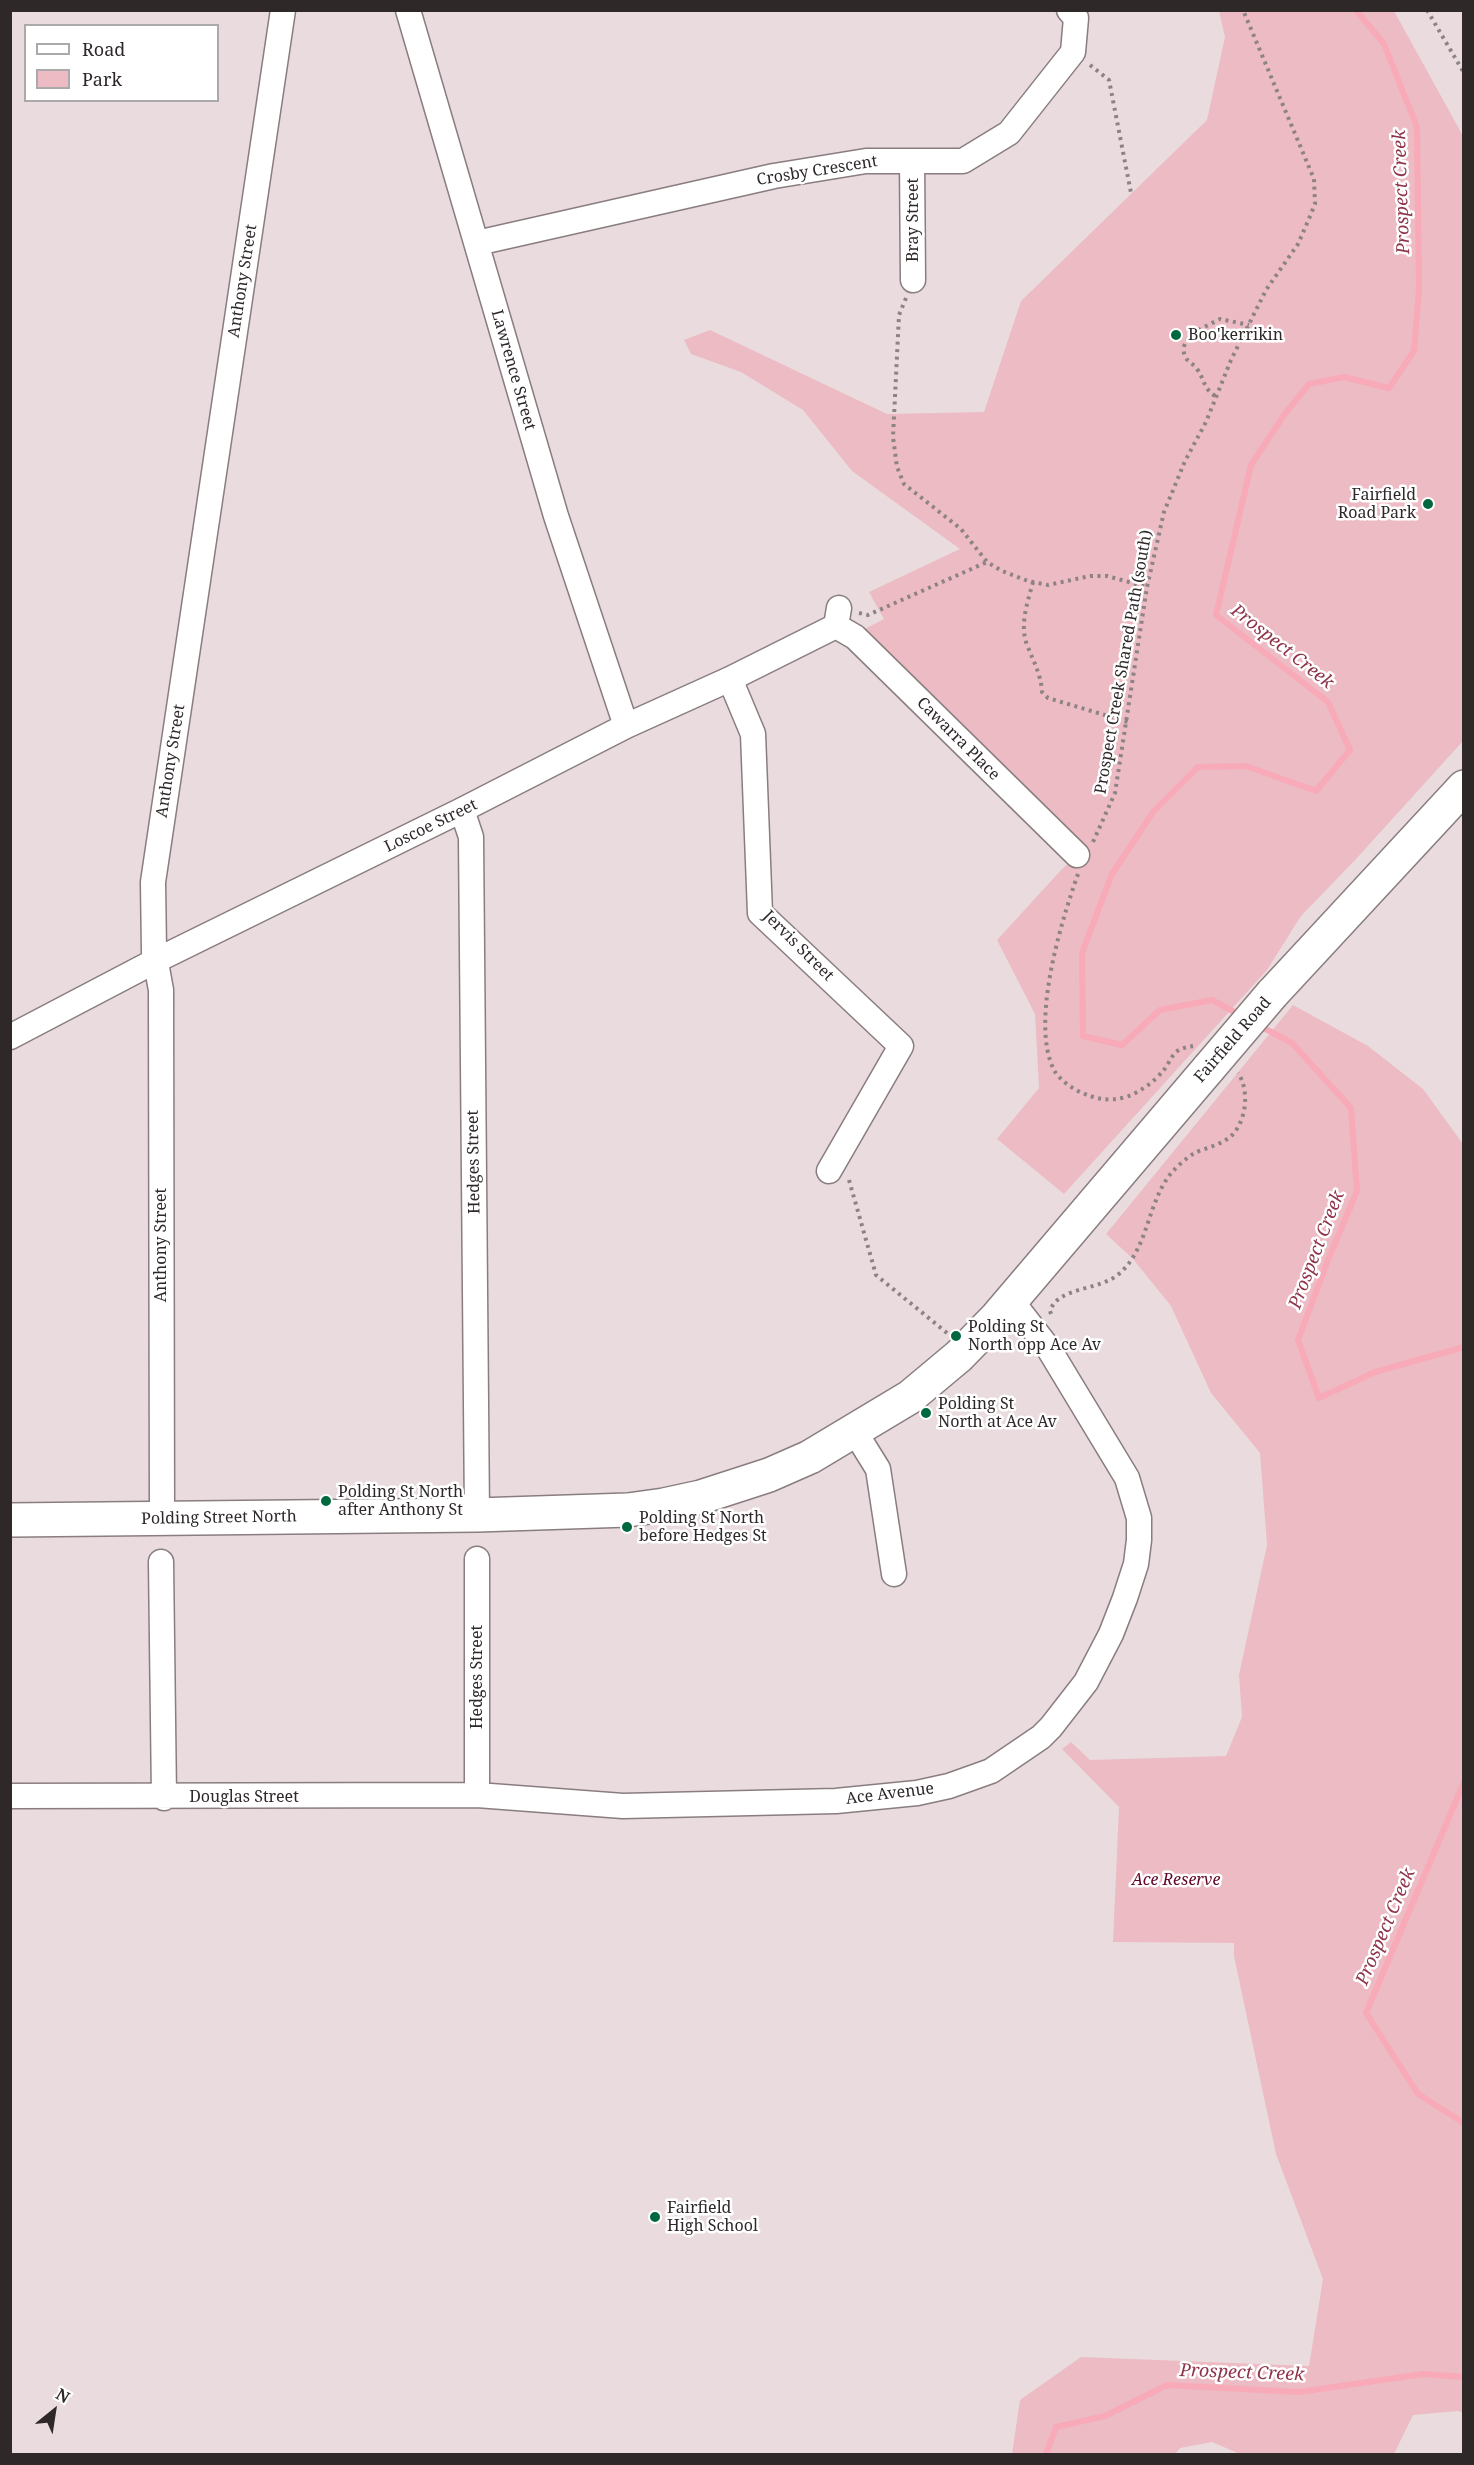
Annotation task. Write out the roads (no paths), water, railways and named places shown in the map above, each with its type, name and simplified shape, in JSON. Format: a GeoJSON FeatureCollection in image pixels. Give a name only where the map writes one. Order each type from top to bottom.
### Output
{"type":"FeatureCollection","features":[{"type":"Feature","properties":{"kind":"main road","name":"Fairfield Road"},"geometry":{"type":"LineString","coordinates":[[1011,1300],[1272,994],[1464,787]]}},
{"type":"Feature","properties":{"kind":"main road","name":"Polding Street North"},"geometry":{"type":"LineString","coordinates":[[10,1520],[477,1515],[628,1510],[701,1497],[769,1475],[810,1457],[855,1432],[910,1397],[951,1363],[1011,1300]]}},
{"type":"Feature","properties":{"kind":"street","name":"Anthony Street"},"geometry":{"type":"LineString","coordinates":[[162,1518],[160,990],[155,962],[153,882],[283,10]]}},
{"type":"Feature","properties":{"kind":"street","name":"Lawrence Street"},"geometry":{"type":"LineString","coordinates":[[408,10],[556,516],[626,726]]}},
{"type":"Feature","properties":{"kind":"street","name":"Crosby Crescent"},"geometry":{"type":"LineString","coordinates":[[477,243],[774,176],[866,161],[963,161],[1009,133],[1073,52],[1076,18],[1069,10]]}},
{"type":"Feature","properties":{"kind":"street","name":"Bray Street"},"geometry":{"type":"LineString","coordinates":[[912,161],[913,280]]}},
{"type":"Feature","properties":{"kind":"street","name":"Loscoe Street"},"geometry":{"type":"LineString","coordinates":[[10,1037],[626,726],[730,679],[837,617]]}},
{"type":"Feature","properties":{"kind":"street","name":"Cawarra Place"},"geometry":{"type":"LineString","coordinates":[[837,617],[1080,856]]}},
{"type":"Feature","properties":{"kind":"street","name":"Jervis Street"},"geometry":{"type":"LineString","coordinates":[[730,679],[753,734],[760,913],[901,1046],[829,1171]]}},
{"type":"Feature","properties":{"kind":"street","name":"Hedges Street"},"geometry":{"type":"LineString","coordinates":[[462,810],[471,837],[477,1515]]}},
{"type":"Feature","properties":{"kind":"street","name":"Ace Avenue"},"geometry":{"type":"LineString","coordinates":[[477,1796],[623,1806],[836,1801],[917,1793],[949,1786],[991,1772],[1041,1737],[1086,1682],[1111,1634],[1136,1564],[1139,1518],[1127,1478],[1049,1348],[1011,1300]]}},
{"type":"Feature","properties":{"kind":"street"},"geometry":{"type":"LineString","coordinates":[[855,1432],[878,1469],[894,1574]]}},
{"type":"Feature","properties":{"kind":"street","name":"Hedges Street"},"geometry":{"type":"LineString","coordinates":[[477,1559],[477,1796]]}},
{"type":"Feature","properties":{"kind":"street"},"geometry":{"type":"LineString","coordinates":[[161,1562],[164,1798]]}},
{"type":"Feature","properties":{"kind":"street","name":"Douglas Street"},"geometry":{"type":"LineString","coordinates":[[10,1796],[164,1798],[477,1796]]}},
{"type":"Feature","properties":{"kind":"waterway","name":"Prospect Creek"},"geometry":{"type":"LineString","coordinates":[[1242,1016],[1212,1000],[1160,1010],[1122,1045],[1083,1036],[1082,953],[1112,874],[1153,812],[1198,767],[1246,766],[1316,791],[1350,750],[1328,702],[1216,615],[1251,465],[1284,415],[1309,384],[1344,377],[1389,388],[1414,351],[1419,289],[1417,127],[1384,44],[1356,10]]}},
{"type":"Feature","properties":{"kind":"waterway","name":"Prospect Creek"},"geometry":{"type":"LineString","coordinates":[[1258,1025],[1292,1043],[1351,1108],[1357,1191],[1298,1340],[1319,1398],[1375,1372],[1464,1347]]}},
{"type":"Feature","properties":{"kind":"waterway","name":"Prospect Creek"},"geometry":{"type":"LineString","coordinates":[[1464,1782],[1366,2013],[1418,2094],[1464,2123]]}},
{"type":"Feature","properties":{"kind":"waterway","name":"Prospect Creek"},"geometry":{"type":"LineString","coordinates":[[1046,2454],[1056,2427],[1105,2416],[1167,2385],[1299,2392],[1423,2374],[1464,2377]]}},
{"type":"Feature","properties":{"kind":"place","name":"Boo'kerrikin"},"geometry":{"type":"Point","coordinates":[1176,335]}},
{"type":"Feature","properties":{"kind":"place","name":"Fairfield Road Park"},"geometry":{"type":"Point","coordinates":[1428,504]}},
{"type":"Feature","properties":{"kind":"place","name":"Polding St North opp Ace Av"},"geometry":{"type":"Point","coordinates":[956,1336]}},
{"type":"Feature","properties":{"kind":"place","name":"Polding St North at Ace Av"},"geometry":{"type":"Point","coordinates":[926,1413]}},
{"type":"Feature","properties":{"kind":"place","name":"Polding St North after Anthony St"},"geometry":{"type":"Point","coordinates":[326,1501]}},
{"type":"Feature","properties":{"kind":"place","name":"Polding St North before Hedges St"},"geometry":{"type":"Point","coordinates":[627,1527]}},
{"type":"Feature","properties":{"kind":"place","name":"Fairfield High School"},"geometry":{"type":"Point","coordinates":[655,2217]}},
{"type":"Feature","properties":{"kind":"park label","name":"Ace Reserve"},"geometry":{"type":"Point","coordinates":[1176,1880]}}]}
